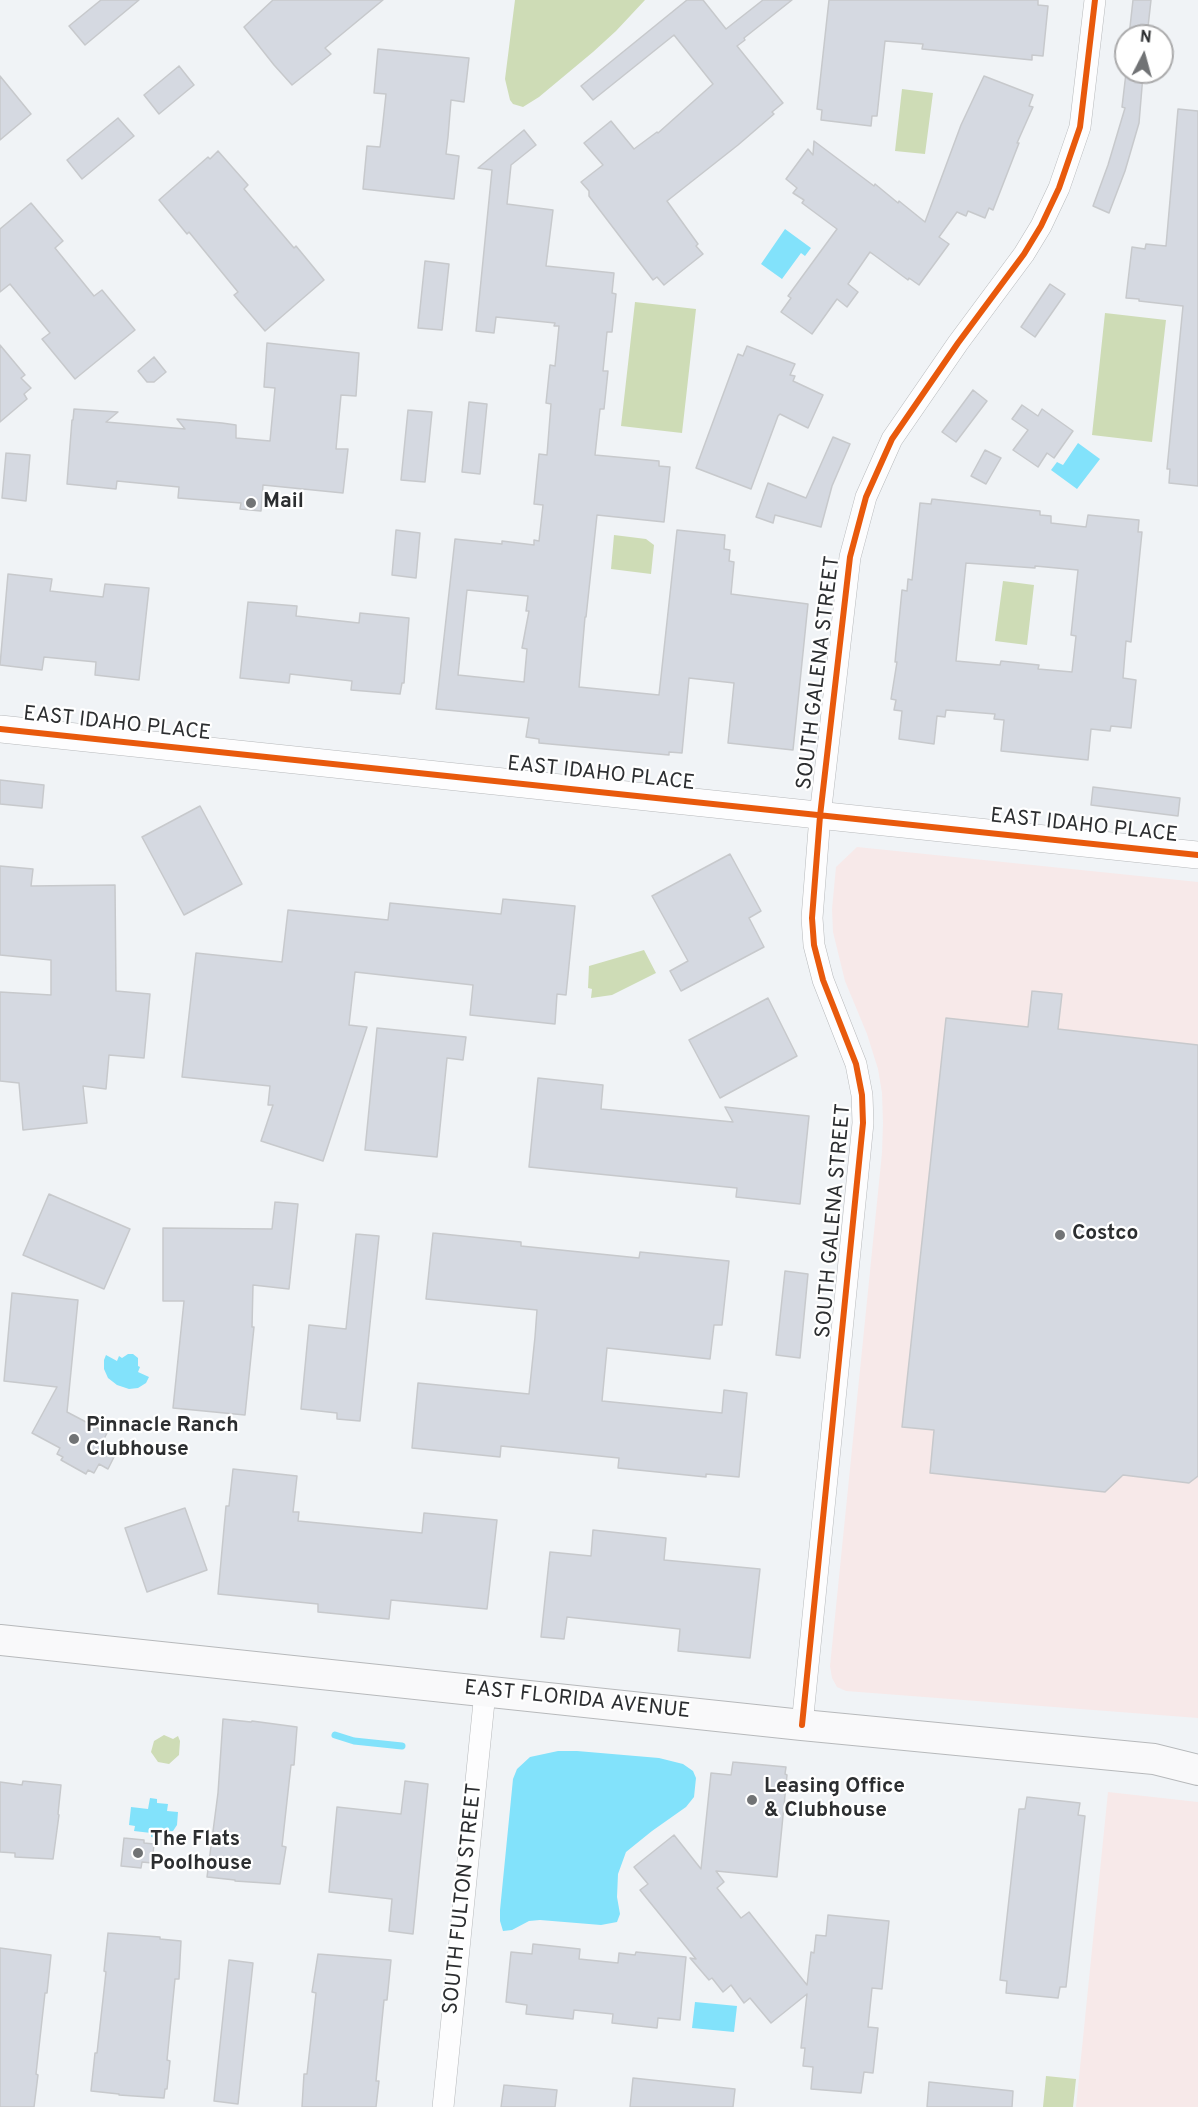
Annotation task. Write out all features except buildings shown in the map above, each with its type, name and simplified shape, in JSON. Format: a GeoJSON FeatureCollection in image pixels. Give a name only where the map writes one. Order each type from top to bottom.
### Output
{"type":"FeatureCollection","features":[{"type":"Feature","properties":{"kind":"main road","name":"EAST FLORIDA AVENUE"},"geometry":{"type":"LineString","coordinates":[[0,1640],[802,1725],[1154,1759],[1198,1757]]}},
{"type":"Feature","properties":{"kind":"main road","name":"EAST FLORIDA AVENUE"},"geometry":{"type":"LineString","coordinates":[[1154,1759],[1198,1770]]}},
{"type":"Feature","properties":{"kind":"street","name":"SOUTH GALENA STREET"},"geometry":{"type":"LineString","coordinates":[[802,1725],[863,1123],[862,1095],[856,1064],[826,988],[814,945],[812,908],[845,586],[854,538],[866,497],[882,459],[897,432],[958,343],[1033,241],[1052,205],[1068,166],[1080,127],[1095,0]]}},
{"type":"Feature","properties":{"kind":"street","name":"EAST IDAHO PLACE"},"geometry":{"type":"LineString","coordinates":[[0,729],[1198,855]]}},
{"type":"Feature","properties":{"kind":"street","name":"SOUTH FULTON STREET"},"geometry":{"type":"LineString","coordinates":[[442,2107],[484,1692]]}},
{"type":"Feature","properties":{"kind":"shaded area"},"geometry":{"type":"Polygon","coordinates":[[[857,847],[1198,882],[1198,1718],[846,1691],[837,1687],[832,1678],[830,1666],[882,1153],[883,1123],[878,1069],[867,1034],[845,981],[833,932],[832,909],[836,867],[857,847]]]}},
{"type":"Feature","properties":{"kind":"shaded area"},"geometry":{"type":"Polygon","coordinates":[[[1108,1792],[1198,1802],[1198,2107],[1076,2107],[1108,1792]]]}},
{"type":"Feature","properties":{"kind":"green space"},"geometry":{"type":"Polygon","coordinates":[[[515,0],[645,0],[593,52],[539,97],[523,107],[513,104],[510,100],[505,79],[515,0]]]}},
{"type":"Feature","properties":{"kind":"green space"},"geometry":{"type":"Polygon","coordinates":[[[902,89],[933,93],[925,154],[895,151],[902,89]]]}},
{"type":"Feature","properties":{"kind":"green space"},"geometry":{"type":"Polygon","coordinates":[[[635,302],[696,309],[682,433],[621,426],[635,302]]]}},
{"type":"Feature","properties":{"kind":"green space"},"geometry":{"type":"Polygon","coordinates":[[[1105,313],[1166,320],[1152,442],[1092,435],[1105,313]]]}},
{"type":"Feature","properties":{"kind":"green space"},"geometry":{"type":"Polygon","coordinates":[[[614,535],[646,539],[654,545],[651,574],[611,569],[614,535]]]}},
{"type":"Feature","properties":{"kind":"green space"},"geometry":{"type":"Polygon","coordinates":[[[1003,581],[1034,585],[1027,645],[995,641],[1003,581]]]}},
{"type":"Feature","properties":{"kind":"green space"},"geometry":{"type":"Polygon","coordinates":[[[644,950],[656,973],[612,995],[591,998],[592,989],[588,988],[589,966],[644,950]]]}},
{"type":"Feature","properties":{"kind":"green space"},"geometry":{"type":"Polygon","coordinates":[[[164,1735],[173,1739],[178,1736],[180,1741],[179,1755],[169,1764],[158,1762],[151,1752],[154,1741],[164,1735]]]}},
{"type":"Feature","properties":{"kind":"green space"},"geometry":{"type":"Polygon","coordinates":[[[1046,2076],[1076,2079],[1073,2107],[1043,2107],[1046,2076]]]}},
{"type":"Feature","properties":{"kind":"water"},"geometry":{"type":"Polygon","coordinates":[[[785,229],[811,248],[805,256],[801,253],[782,279],[761,264],[785,229]]]}},
{"type":"Feature","properties":{"kind":"water"},"geometry":{"type":"Polygon","coordinates":[[[1078,443],[1100,459],[1077,489],[1051,470],[1057,462],[1063,465],[1078,443]]]}},
{"type":"Feature","properties":{"kind":"water"},"geometry":{"type":"Polygon","coordinates":[[[133,1354],[138,1358],[140,1367],[138,1372],[149,1377],[146,1383],[138,1388],[129,1389],[117,1385],[108,1378],[104,1369],[106,1355],[117,1361],[119,1356],[122,1358],[133,1354]]]}},
{"type":"Feature","properties":{"kind":"water"},"geometry":{"type":"Polygon","coordinates":[[[558,1751],[659,1758],[683,1764],[693,1771],[696,1778],[694,1797],[686,1807],[626,1852],[618,1874],[617,1897],[620,1914],[617,1922],[601,1925],[540,1920],[529,1921],[512,1930],[503,1931],[500,1910],[513,1779],[517,1769],[530,1757],[558,1751]]]}},
{"type":"Feature","properties":{"kind":"water"},"geometry":{"type":"Polygon","coordinates":[[[150,1798],[157,1799],[157,1803],[168,1804],[167,1811],[178,1812],[177,1825],[173,1831],[158,1832],[157,1838],[151,1837],[151,1833],[134,1831],[135,1826],[129,1825],[131,1807],[148,1809],[150,1798]]]}},
{"type":"Feature","properties":{"kind":"water"},"geometry":{"type":"Polygon","coordinates":[[[695,2002],[737,2006],[734,2032],[692,2028],[695,2002]]]}},
{"type":"Feature","properties":{"kind":"waterway"},"geometry":{"type":"LineString","coordinates":[[335,1735],[354,1741],[402,1746]]}},
{"type":"Feature","properties":{"kind":"cycle path"},"geometry":{"type":"LineString","coordinates":[[802,1725],[863,1123],[862,1095],[856,1064],[823,980],[814,945],[812,918],[820,816],[850,557],[866,497],[892,439],[958,343],[1024,254],[1041,226],[1059,188],[1080,127],[1095,0]]}},
{"type":"Feature","properties":{"kind":"cycle path"},"geometry":{"type":"LineString","coordinates":[[0,729],[1198,855]]}},
{"type":"Feature","properties":{"kind":"place","name":"Mail"},"geometry":{"type":"Point","coordinates":[251,503]}},
{"type":"Feature","properties":{"kind":"place","name":"Costco"},"geometry":{"type":"Point","coordinates":[1060,1235]}},
{"type":"Feature","properties":{"kind":"place","name":"Pinnacle Ranch Clubhouse"},"geometry":{"type":"Point","coordinates":[74,1439]}},
{"type":"Feature","properties":{"kind":"place","name":"Leasing Office & Clubhouse"},"geometry":{"type":"Point","coordinates":[752,1800]}},
{"type":"Feature","properties":{"kind":"place","name":"The Flats Poolhouse"},"geometry":{"type":"Point","coordinates":[138,1853]}}]}
